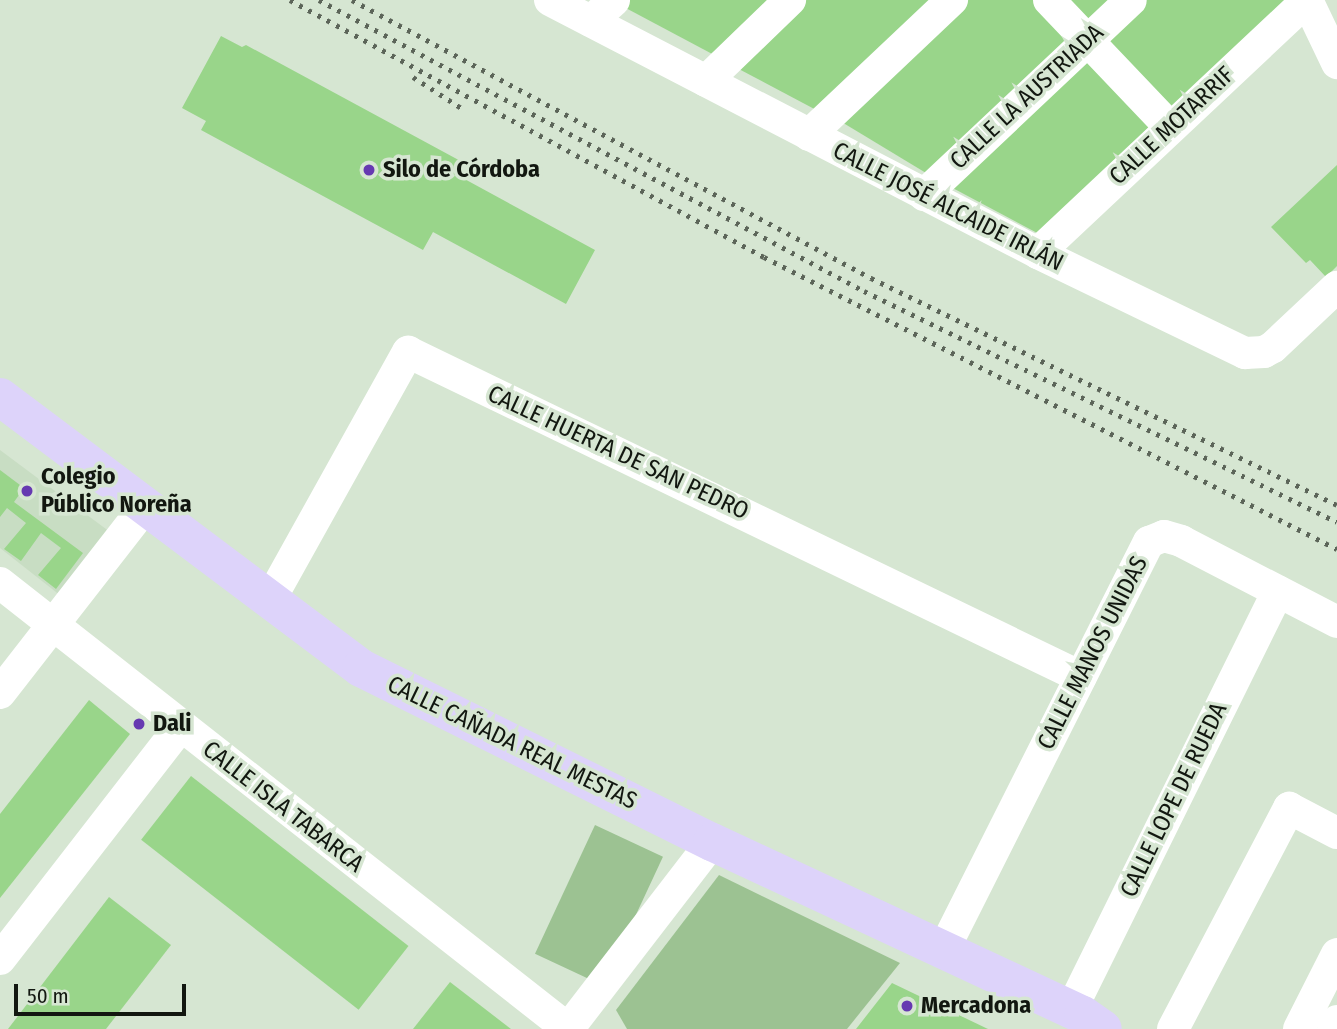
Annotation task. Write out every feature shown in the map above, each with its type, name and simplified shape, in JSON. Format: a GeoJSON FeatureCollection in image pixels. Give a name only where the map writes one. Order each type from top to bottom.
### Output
{"type":"FeatureCollection","features":[{"type":"Feature","properties":{"kind":"main road","name":"CALLE CAÑADA REAL MESTAS"},"geometry":{"type":"LineString","coordinates":[[0,397],[361,668],[712,842],[1070,1010],[1103,1029]]}},
{"type":"Feature","properties":{"kind":"main road","name":"CALLE CAÑADA REAL MESTAS"},"geometry":{"type":"LineString","coordinates":[[1070,1010],[1125,1029]]}},
{"type":"Feature","properties":{"kind":"street","name":"CALLE JOSÉ ALCAIDE IRLÁN"},"geometry":{"type":"LineString","coordinates":[[550,0],[1038,253],[1245,353],[1264,352],[1273,347],[1337,287]]}},
{"type":"Feature","properties":{"kind":"street"},"geometry":{"type":"LineString","coordinates":[[591,21],[614,0]]}},
{"type":"Feature","properties":{"kind":"street"},"geometry":{"type":"LineString","coordinates":[[706,80],[790,0]]}},
{"type":"Feature","properties":{"kind":"street"},"geometry":{"type":"LineString","coordinates":[[809,135],[952,0]]}},
{"type":"Feature","properties":{"kind":"street"},"geometry":{"type":"LineString","coordinates":[[1049,0],[1170,127]]}},
{"type":"Feature","properties":{"kind":"street","name":"CALLE LA AUSTRIADA"},"geometry":{"type":"LineString","coordinates":[[924,195],[1130,0]]}},
{"type":"Feature","properties":{"kind":"street"},"geometry":{"type":"LineString","coordinates":[[1307,0],[1337,63]]}},
{"type":"Feature","properties":{"kind":"street","name":"CALLE MOTARRIF"},"geometry":{"type":"LineString","coordinates":[[1038,253],[1307,0]]}},
{"type":"Feature","properties":{"kind":"street","name":"CALLE HUERTA DE SAN PEDRO"},"geometry":{"type":"LineString","coordinates":[[271,598],[408,352],[1047,658],[1081,677]]}},
{"type":"Feature","properties":{"kind":"street"},"geometry":{"type":"LineString","coordinates":[[0,692],[145,507]]}},
{"type":"Feature","properties":{"kind":"street","name":"CALLE MANOS UNIDAS"},"geometry":{"type":"LineString","coordinates":[[943,951],[1149,542],[1164,536],[1181,541],[1337,622]]}},
{"type":"Feature","properties":{"kind":"street","name":"CALLE ISLA TABARCA"},"geometry":{"type":"LineString","coordinates":[[0,583],[568,1029]]}},
{"type":"Feature","properties":{"kind":"street","name":"CALLE LOPE DE RUEDA"},"geometry":{"type":"LineString","coordinates":[[1070,1010],[1278,590]]}},
{"type":"Feature","properties":{"kind":"street"},"geometry":{"type":"LineString","coordinates":[[0,959],[180,727]]}},
{"type":"Feature","properties":{"kind":"street"},"geometry":{"type":"LineString","coordinates":[[1173,1029],[1289,808],[1337,833]]}},
{"type":"Feature","properties":{"kind":"street"},"geometry":{"type":"LineString","coordinates":[[568,1029],[712,842]]}},
{"type":"Feature","properties":{"kind":"street"},"geometry":{"type":"LineString","coordinates":[[1299,1029],[1337,954]]}},
{"type":"Feature","properties":{"kind":"street"},"geometry":{"type":"LineString","coordinates":[[1333,1029],[1337,1021]]}},
{"type":"Feature","properties":{"kind":"shaded area","name":"Colegio Público Noreña"},"geometry":{"type":"Polygon","coordinates":[[[0,450],[110,532],[61,596],[0,548],[0,450]]]}},
{"type":"Feature","properties":{"kind":"green space"},"geometry":{"type":"Polygon","coordinates":[[[595,825],[663,857],[603,985],[535,954],[595,825]]]}},
{"type":"Feature","properties":{"kind":"green space"},"geometry":{"type":"Polygon","coordinates":[[[719,875],[900,963],[847,1029],[627,1029],[616,1010],[719,875]]]}},
{"type":"Feature","properties":{"kind":"building"},"geometry":{"type":"Polygon","coordinates":[[[628,0],[777,0],[716,56],[622,6],[628,0]]]}},
{"type":"Feature","properties":{"kind":"building"},"geometry":{"type":"Polygon","coordinates":[[[804,0],[934,0],[820,112],[735,67],[804,0]]]}},
{"type":"Feature","properties":{"kind":"building"},"geometry":{"type":"Polygon","coordinates":[[[965,0],[1040,0],[1073,36],[931,176],[840,121],[965,0]]]}},
{"type":"Feature","properties":{"kind":"building"},"geometry":{"type":"Polygon","coordinates":[[[1063,0],[1116,0],[1087,26],[1063,0]]]}},
{"type":"Feature","properties":{"kind":"building"},"geometry":{"type":"Polygon","coordinates":[[[1146,0],[1288,0],[1171,114],[1104,40],[1146,0]]]}},
{"type":"Feature","properties":{"kind":"building","name":"Silo de Córdoba"},"geometry":{"type":"Polygon","coordinates":[[[221,36],[242,47],[246,45],[466,164],[459,176],[595,250],[566,304],[433,232],[423,250],[201,130],[206,121],[182,108],[221,36]]]}},
{"type":"Feature","properties":{"kind":"building"},"geometry":{"type":"Polygon","coordinates":[[[1087,54],[1152,124],[1041,235],[947,185],[1087,54]]]}},
{"type":"Feature","properties":{"kind":"building"},"geometry":{"type":"Polygon","coordinates":[[[1337,165],[1337,266],[1326,277],[1310,260],[1306,263],[1271,227],[1337,165]]]}},
{"type":"Feature","properties":{"kind":"building"},"geometry":{"type":"Polygon","coordinates":[[[0,470],[24,488],[14,502],[83,553],[56,589],[38,575],[61,548],[41,533],[21,561],[4,549],[26,523],[7,508],[0,517],[0,470]]]}},
{"type":"Feature","properties":{"kind":"building"},"geometry":{"type":"Polygon","coordinates":[[[89,700],[130,734],[0,898],[0,814],[89,700]]]}},
{"type":"Feature","properties":{"kind":"building"},"geometry":{"type":"Polygon","coordinates":[[[191,776],[408,946],[359,1010],[141,840],[191,776]]]}},
{"type":"Feature","properties":{"kind":"building"},"geometry":{"type":"Polygon","coordinates":[[[109,897],[171,945],[106,1029],[8,1029],[109,897]]]}},
{"type":"Feature","properties":{"kind":"building"},"geometry":{"type":"Polygon","coordinates":[[[450,982],[511,1029],[413,1029],[450,982]]]}},
{"type":"Feature","properties":{"kind":"building","name":"Mercadona"},"geometry":{"type":"Polygon","coordinates":[[[892,983],[988,1029],[856,1029],[892,983]]]}},
{"type":"Feature","properties":{"kind":"railway"},"geometry":{"type":"LineString","coordinates":[[290,0],[764,257],[1337,549]]}},
{"type":"Feature","properties":{"kind":"railway"},"geometry":{"type":"LineString","coordinates":[[319,0],[864,291],[1337,522]]}},
{"type":"Feature","properties":{"kind":"railway"},"geometry":{"type":"LineString","coordinates":[[352,0],[871,278],[1337,505]]}},
{"type":"Feature","properties":{"kind":"railway"},"geometry":{"type":"LineString","coordinates":[[413,77],[463,109]]}},
{"type":"Feature","properties":{"kind":"place","name":"Silo de Córdoba"},"geometry":{"type":"Point","coordinates":[369,170]}},
{"type":"Feature","properties":{"kind":"place","name":"Colegio Público Noreña"},"geometry":{"type":"Point","coordinates":[27,491]}},
{"type":"Feature","properties":{"kind":"place","name":"Dali"},"geometry":{"type":"Point","coordinates":[139,724]}},
{"type":"Feature","properties":{"kind":"place","name":"Mercadona"},"geometry":{"type":"Point","coordinates":[907,1006]}}]}
